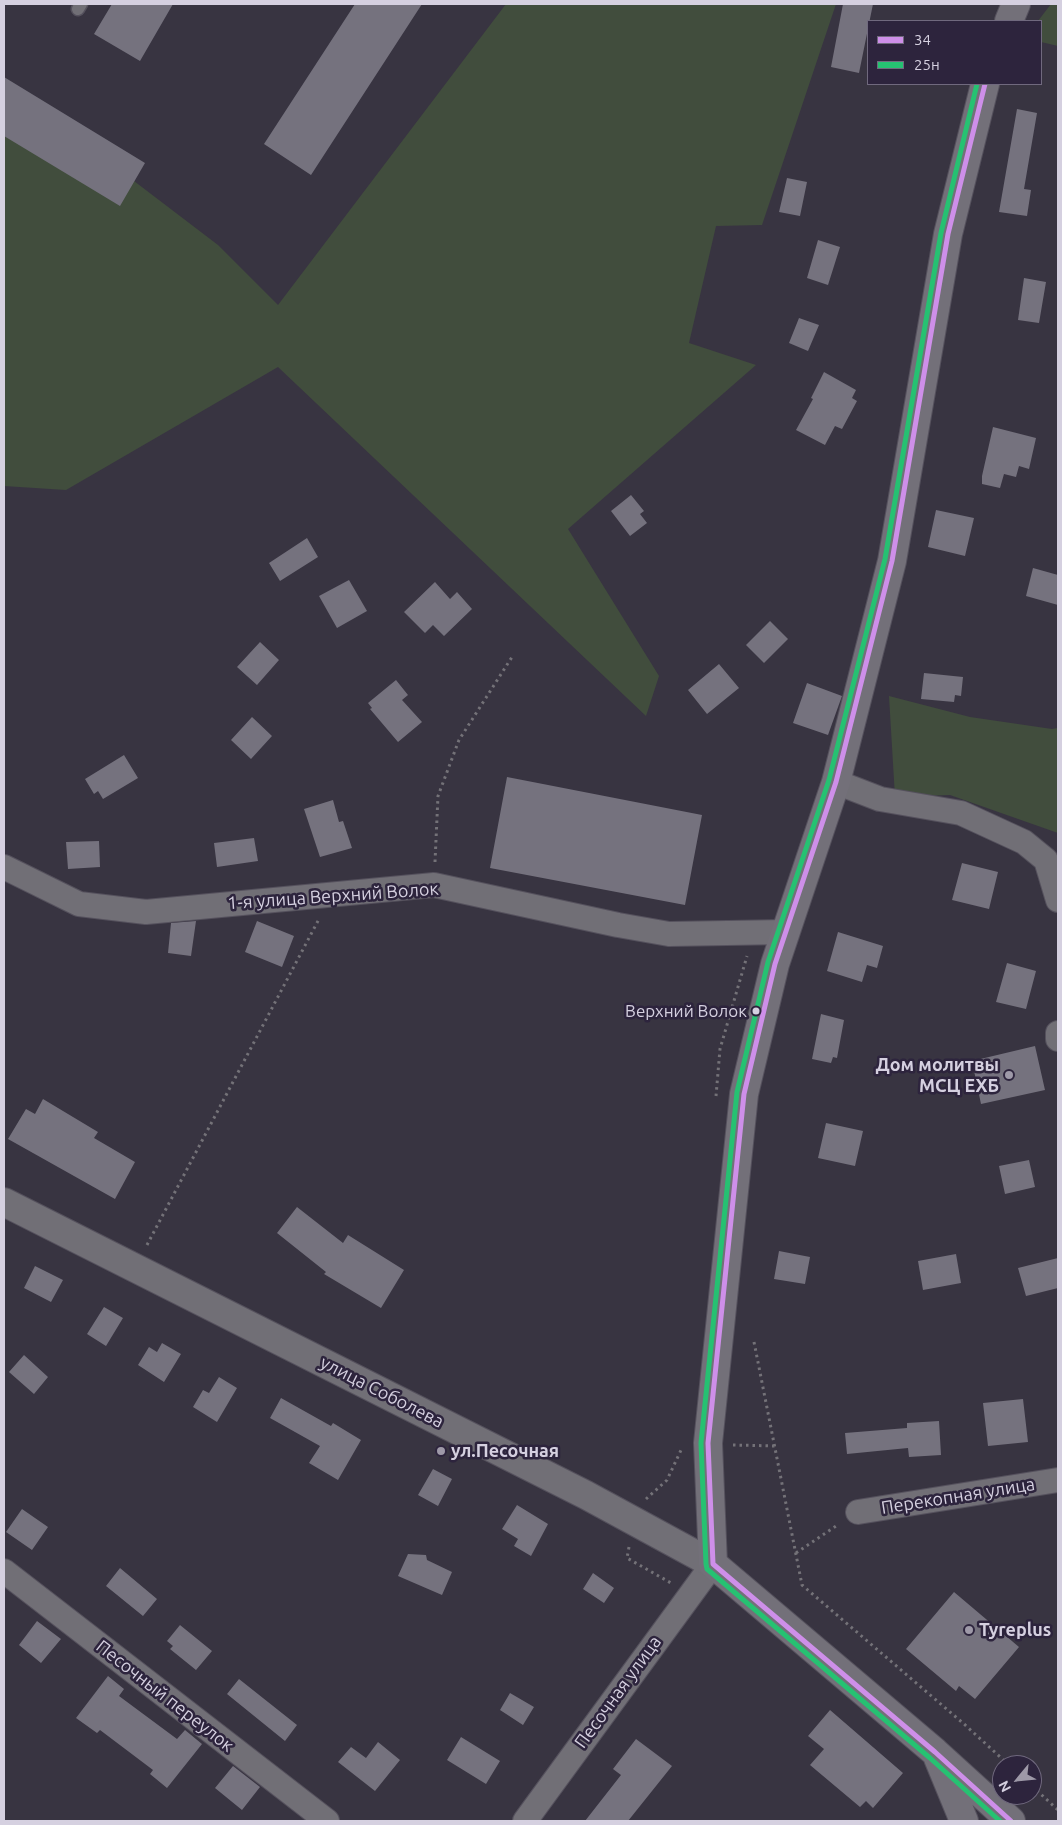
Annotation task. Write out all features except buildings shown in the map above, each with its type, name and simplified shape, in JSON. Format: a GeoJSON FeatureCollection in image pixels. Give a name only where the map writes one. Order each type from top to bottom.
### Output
{"type":"FeatureCollection","features":[{"type":"Feature","properties":{"kind":"main road"},"geometry":{"type":"LineString","coordinates":[[1009,20],[1016,4]]}},
{"type":"Feature","properties":{"kind":"main road"},"geometry":{"type":"LineString","coordinates":[[713,1564],[708,1443],[744,1094],[775,964],[836,782],[892,561],[948,234],[985,85]]}},
{"type":"Feature","properties":{"kind":"main road","name":"улица Соболева"},"geometry":{"type":"LineString","coordinates":[[713,1564],[935,1752],[1011,1821]]}},
{"type":"Feature","properties":{"kind":"main road","name":"улица Соболева"},"geometry":{"type":"LineString","coordinates":[[935,1752],[964,1821]]}},
{"type":"Feature","properties":{"kind":"street"},"geometry":{"type":"LineString","coordinates":[[836,782],[880,799],[961,813],[1024,842],[1046,860],[1058,900]]}},
{"type":"Feature","properties":{"kind":"street","name":"1-я улица Верхний Волок"},"geometry":{"type":"LineString","coordinates":[[4,867],[79,904],[146,912],[332,893],[434,885],[618,925],[669,934],[786,932]]}},
{"type":"Feature","properties":{"kind":"street"},"geometry":{"type":"LineString","coordinates":[[1058,1033],[1058,1039]]}},
{"type":"Feature","properties":{"kind":"street","name":"улица Соболева"},"geometry":{"type":"LineString","coordinates":[[4,1202],[586,1495],[713,1564]]}},
{"type":"Feature","properties":{"kind":"street","name":"Перекопная улица"},"geometry":{"type":"LineString","coordinates":[[858,1512],[1058,1480]]}},
{"type":"Feature","properties":{"kind":"street","name":"Песочная улица"},"geometry":{"type":"LineString","coordinates":[[525,1821],[713,1564]]}},
{"type":"Feature","properties":{"kind":"street","name":"Песочный переулок"},"geometry":{"type":"LineString","coordinates":[[4,1570],[327,1821]]}},
{"type":"Feature","properties":{"kind":"path"},"geometry":{"type":"LineString","coordinates":[[434,885],[438,796],[459,740],[512,658]]}},
{"type":"Feature","properties":{"kind":"path"},"geometry":{"type":"LineString","coordinates":[[135,1268],[332,893]]}},
{"type":"Feature","properties":{"kind":"path"},"geometry":{"type":"LineString","coordinates":[[754,1342],[802,1585],[998,1755]]}},
{"type":"Feature","properties":{"kind":"path"},"geometry":{"type":"LineString","coordinates":[[708,1443],[776,1446]]}},
{"type":"Feature","properties":{"kind":"path"},"geometry":{"type":"LineString","coordinates":[[796,1553],[858,1512]]}},
{"type":"Feature","properties":{"kind":"path"},"geometry":{"type":"LineString","coordinates":[[1042,1795],[1058,1810]]}},
{"type":"Feature","properties":{"kind":"green space"},"geometry":{"type":"Polygon","coordinates":[[[506,4],[836,4],[762,225],[716,226],[689,343],[756,365],[568,529],[659,676],[646,716],[278,367],[66,490],[4,486],[4,82],[218,245],[278,305],[506,4]]]}},
{"type":"Feature","properties":{"kind":"green space"},"geometry":{"type":"Polygon","coordinates":[[[1051,4],[1058,4],[1058,46],[1042,42],[1042,20],[1039,20],[1051,4]]]}},
{"type":"Feature","properties":{"kind":"green space"},"geometry":{"type":"Polygon","coordinates":[[[889,696],[970,717],[1052,729],[1058,728],[1058,833],[950,795],[895,797],[889,696]]]}},
{"type":"Feature","properties":{"kind":"transit line","name":"25н"},"geometry":{"type":"LineString","coordinates":[[977,85],[941,233],[885,559],[829,780],[768,962],[737,1092],[701,1443],[707,1569],[930,1758],[1000,1821]]}},
{"type":"Feature","properties":{"kind":"transit line","name":"34"},"geometry":{"type":"LineString","coordinates":[[985,85],[948,234],[892,561],[836,782],[775,964],[744,1094],[708,1443],[713,1564],[935,1752],[1011,1821]]}},
{"type":"Feature","properties":{"kind":"place","name":"Верхний Волок"},"geometry":{"type":"Point","coordinates":[756,1011]}},
{"type":"Feature","properties":{"kind":"place","name":"Дом молитвы МСЦ ЕХБ"},"geometry":{"type":"Point","coordinates":[1009,1075]}},
{"type":"Feature","properties":{"kind":"place","name":"ул.Песочная"},"geometry":{"type":"Point","coordinates":[441,1451]}},
{"type":"Feature","properties":{"kind":"place","name":"Tyreplus"},"geometry":{"type":"Point","coordinates":[969,1630]}}]}
